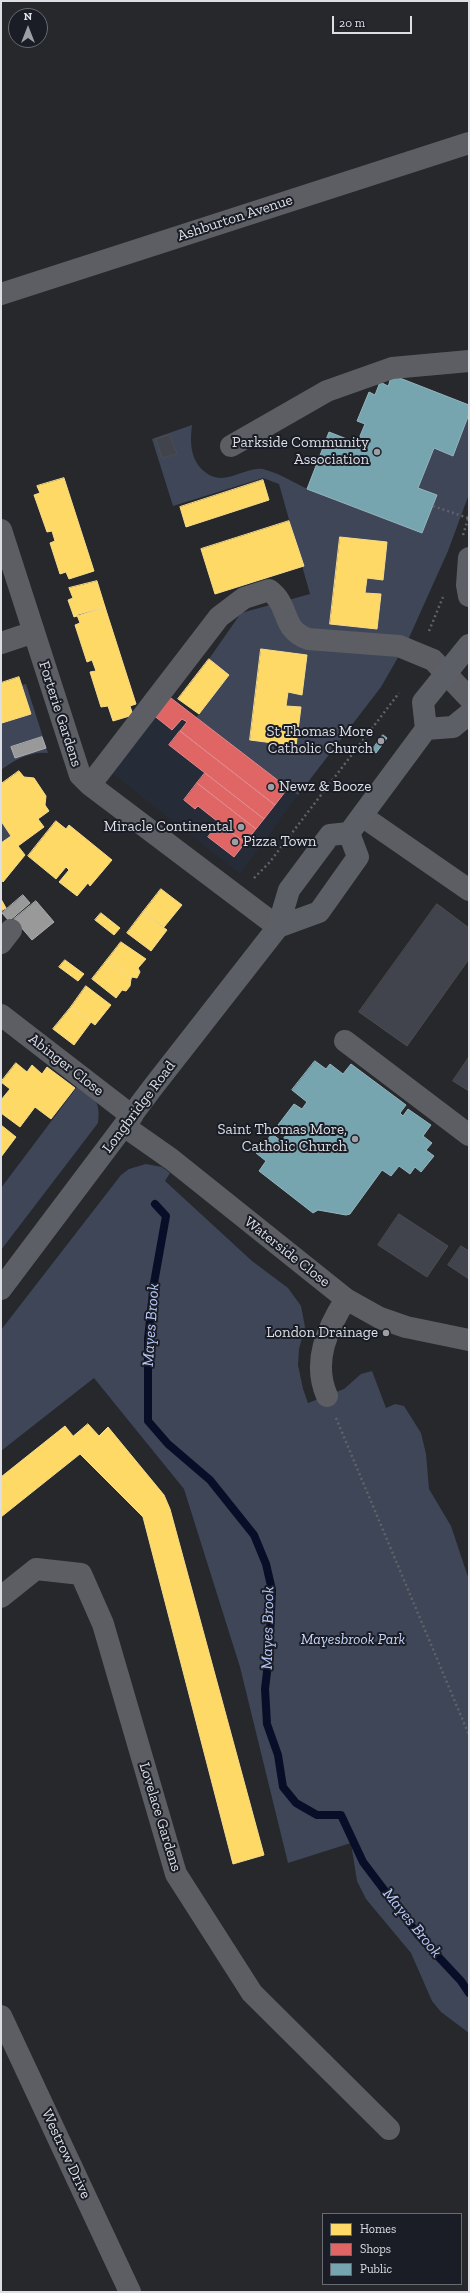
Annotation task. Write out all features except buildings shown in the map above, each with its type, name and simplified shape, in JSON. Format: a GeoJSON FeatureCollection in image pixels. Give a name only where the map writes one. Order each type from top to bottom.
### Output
{"type":"FeatureCollection","features":[{"type":"Feature","properties":{"kind":"main road"},"geometry":{"type":"LineString","coordinates":[[469,558],[467,585],[469,596]]}},
{"type":"Feature","properties":{"kind":"main road"},"geometry":{"type":"LineString","coordinates":[[278,927],[319,912],[358,857],[349,833],[426,729],[423,702],[446,672],[469,646]]}},
{"type":"Feature","properties":{"kind":"main road"},"geometry":{"type":"LineString","coordinates":[[426,729],[454,727],[469,714]]}},
{"type":"Feature","properties":{"kind":"main road","name":"Longbridge Road"},"geometry":{"type":"LineString","coordinates":[[1,1288],[278,927],[289,890],[330,835],[349,833]]}},
{"type":"Feature","properties":{"kind":"street","name":"Ashburton Avenue"},"geometry":{"type":"LineString","coordinates":[[1,294],[469,143]]}},
{"type":"Feature","properties":{"kind":"street"},"geometry":{"type":"LineString","coordinates":[[231,446],[327,391],[392,368],[469,362]]}},
{"type":"Feature","properties":{"kind":"street","name":"Forterie Gardens"},"geometry":{"type":"LineString","coordinates":[[1,530],[80,775],[90,785],[278,927]]}},
{"type":"Feature","properties":{"kind":"street"},"geometry":{"type":"LineString","coordinates":[[90,785],[218,617],[244,598],[269,590],[279,598],[289,624],[297,635],[308,639],[399,646],[433,660],[469,698]]}},
{"type":"Feature","properties":{"kind":"street"},"geometry":{"type":"LineString","coordinates":[[1,643],[34,632]]}},
{"type":"Feature","properties":{"kind":"street"},"geometry":{"type":"LineString","coordinates":[[362,816],[469,890]]}},
{"type":"Feature","properties":{"kind":"street","name":"Abinger Close"},"geometry":{"type":"LineString","coordinates":[[1,1015],[128,1121]]}},
{"type":"Feature","properties":{"kind":"street"},"geometry":{"type":"LineString","coordinates":[[345,1041],[469,1135]]}},
{"type":"Feature","properties":{"kind":"street","name":"Waterside Close"},"geometry":{"type":"LineString","coordinates":[[128,1121],[171,1159],[346,1299],[380,1318],[406,1327],[469,1340]]}},
{"type":"Feature","properties":{"kind":"street"},"geometry":{"type":"LineString","coordinates":[[327,1396],[321,1383],[319,1365],[327,1337],[336,1316],[346,1299]]}},
{"type":"Feature","properties":{"kind":"street","name":"Lovelace Gardens"},"geometry":{"type":"LineString","coordinates":[[1,1597],[36,1569],[81,1574],[103,1624],[176,1874],[252,1993],[389,2130]]}},
{"type":"Feature","properties":{"kind":"street","name":"Westrow Drive"},"geometry":{"type":"LineString","coordinates":[[1,2016],[130,2292]]}},
{"type":"Feature","properties":{"kind":"path"},"geometry":{"type":"LineString","coordinates":[[433,506],[469,517],[463,537]]}},
{"type":"Feature","properties":{"kind":"path"},"geometry":{"type":"LineString","coordinates":[[420,655],[445,592]]}},
{"type":"Feature","properties":{"kind":"path"},"geometry":{"type":"LineString","coordinates":[[252,880],[269,863],[399,692]]}},
{"type":"Feature","properties":{"kind":"path"},"geometry":{"type":"LineString","coordinates":[[327,1396],[469,1735]]}},
{"type":"Feature","properties":{"kind":"shaded area"},"geometry":{"type":"Polygon","coordinates":[[[167,695],[298,795],[240,874],[108,770],[167,695]]]}},
{"type":"Feature","properties":{"kind":"green space"},"geometry":{"type":"Polygon","coordinates":[[[469,414],[469,494],[448,551],[408,640],[381,687],[298,795],[196,718],[229,675],[209,659],[241,613],[310,594],[279,484],[263,478],[173,506],[152,439],[192,425],[191,444],[196,462],[205,472],[213,477],[228,477],[252,470],[266,470],[308,489],[422,533],[437,495],[418,488],[434,448],[453,456],[469,414]]]}},
{"type":"Feature","properties":{"kind":"green space"},"geometry":{"type":"Polygon","coordinates":[[[26,684],[48,753],[35,753],[23,757],[1,770],[1,724],[31,714],[22,685],[26,684]]]}},
{"type":"Feature","properties":{"kind":"green space"},"geometry":{"type":"Polygon","coordinates":[[[1,821],[11,836],[1,843],[1,821]]]}},
{"type":"Feature","properties":{"kind":"green space"},"geometry":{"type":"Polygon","coordinates":[[[80,1083],[95,1100],[99,1116],[98,1123],[1,1250],[1,1188],[80,1083]]]}},
{"type":"Feature","properties":{"kind":"green space","name":"Mayesbrook Park"},"geometry":{"type":"Polygon","coordinates":[[[146,1164],[162,1167],[170,1173],[165,1181],[252,1261],[288,1288],[301,1306],[305,1327],[299,1349],[298,1365],[303,1389],[308,1403],[344,1389],[361,1374],[372,1371],[386,1408],[395,1404],[404,1406],[421,1433],[426,1454],[429,1489],[451,1526],[469,1580],[469,2033],[441,2012],[432,2001],[411,1953],[366,1899],[357,1881],[351,1843],[288,1863],[240,1667],[184,1489],[94,1378],[1,1451],[1,1330],[121,1175],[129,1169],[146,1164]]]}},
{"type":"Feature","properties":{"kind":"waterway","name":"Mayes Brook"},"geometry":{"type":"LineString","coordinates":[[155,1204],[166,1216],[154,1283],[148,1339],[148,1421],[168,1444],[210,1480],[254,1535],[266,1564],[272,1590],[269,1655],[265,1689],[267,1724],[278,1755],[283,1787],[296,1803],[317,1815],[341,1815],[363,1862],[419,1936],[461,1981],[469,1993]]}},
{"type":"Feature","properties":{"kind":"place","name":"Parkside Community Association"},"geometry":{"type":"Point","coordinates":[377,452]}},
{"type":"Feature","properties":{"kind":"place","name":"St Thomas More Catholic Church"},"geometry":{"type":"Point","coordinates":[381,741]}},
{"type":"Feature","properties":{"kind":"place","name":"Newz & Booze"},"geometry":{"type":"Point","coordinates":[271,787]}},
{"type":"Feature","properties":{"kind":"place","name":"Miracle Continental"},"geometry":{"type":"Point","coordinates":[241,827]}},
{"type":"Feature","properties":{"kind":"place","name":"Pizza Town"},"geometry":{"type":"Point","coordinates":[235,842]}},
{"type":"Feature","properties":{"kind":"place","name":"Saint Thomas More, Catholic Church"},"geometry":{"type":"Point","coordinates":[355,1139]}},
{"type":"Feature","properties":{"kind":"place","name":"London Drainage"},"geometry":{"type":"Point","coordinates":[386,1333]}}]}
